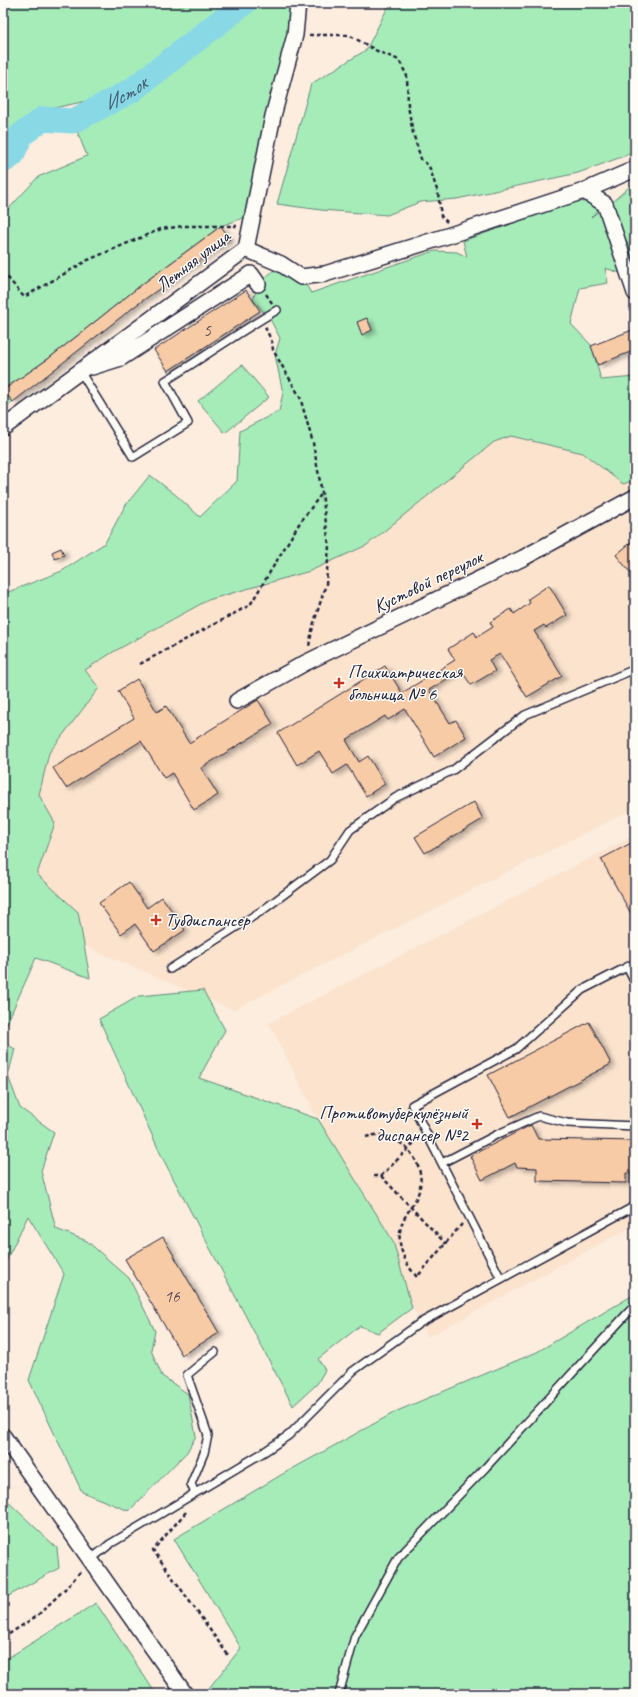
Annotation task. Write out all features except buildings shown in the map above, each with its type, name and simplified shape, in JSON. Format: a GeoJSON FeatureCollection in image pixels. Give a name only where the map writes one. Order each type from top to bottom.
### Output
{"type":"FeatureCollection","features":[{"type":"Feature","properties":{"kind":"street","name":"Летняя улица"},"geometry":{"type":"LineString","coordinates":[[3,428],[246,249],[273,116],[295,35],[298,3]]}},
{"type":"Feature","properties":{"kind":"street"},"geometry":{"type":"LineString","coordinates":[[246,249],[281,264],[301,277],[325,274],[584,191],[635,169]]}},
{"type":"Feature","properties":{"kind":"street"},"geometry":{"type":"LineString","coordinates":[[584,191],[605,204],[635,293]]}},
{"type":"Feature","properties":{"kind":"street"},"geometry":{"type":"LineString","coordinates":[[80,371],[121,358],[251,274],[258,284]]}},
{"type":"Feature","properties":{"kind":"street","name":"Кустовой переулок"},"geometry":{"type":"LineString","coordinates":[[237,701],[305,663],[523,558],[635,497]]}},
{"type":"Feature","properties":{"kind":"street"},"geometry":{"type":"LineString","coordinates":[[3,1436],[184,1694]]}},
{"type":"Feature","properties":{"kind":"lane"},"geometry":{"type":"LineString","coordinates":[[80,371],[133,457],[188,424],[166,381],[277,310]]}},
{"type":"Feature","properties":{"kind":"lane"},"geometry":{"type":"LineString","coordinates":[[170,969],[263,910],[330,860],[350,830],[395,798],[453,770],[525,715],[635,669]]}},
{"type":"Feature","properties":{"kind":"lane"},"geometry":{"type":"LineString","coordinates":[[501,1279],[412,1105],[516,1049],[582,990],[635,962]]}},
{"type":"Feature","properties":{"kind":"lane"},"geometry":{"type":"LineString","coordinates":[[627,967],[635,983]]}},
{"type":"Feature","properties":{"kind":"lane"},"geometry":{"type":"LineString","coordinates":[[442,1163],[498,1134],[539,1116],[568,1123],[635,1126]]}},
{"type":"Feature","properties":{"kind":"lane"},"geometry":{"type":"LineString","coordinates":[[90,1560],[110,1544],[264,1452],[289,1434],[353,1371],[420,1323],[635,1206]]}},
{"type":"Feature","properties":{"kind":"lane"},"geometry":{"type":"LineString","coordinates":[[339,1694],[355,1636],[398,1558],[486,1467],[635,1305]]}},
{"type":"Feature","properties":{"kind":"lane"},"geometry":{"type":"LineString","coordinates":[[195,1493],[191,1484],[204,1453],[208,1435],[187,1375],[215,1352]]}},
{"type":"Feature","properties":{"kind":"path"},"geometry":{"type":"LineString","coordinates":[[295,35],[349,35],[377,51],[399,60],[407,76],[408,106],[413,133],[421,159],[429,166],[438,193],[441,216],[456,233]]}},
{"type":"Feature","properties":{"kind":"path"},"geometry":{"type":"LineString","coordinates":[[3,272],[24,297],[88,260],[161,229],[184,226],[250,225]]}},
{"type":"Feature","properties":{"kind":"path"},"geometry":{"type":"LineString","coordinates":[[258,284],[277,310]]}},
{"type":"Feature","properties":{"kind":"path"},"geometry":{"type":"LineString","coordinates":[[261,320],[272,342],[273,350],[300,397],[313,443],[322,493],[329,546],[326,584],[313,626],[305,663]]}},
{"type":"Feature","properties":{"kind":"path"},"geometry":{"type":"LineString","coordinates":[[140,664],[250,605],[300,524],[322,493]]}},
{"type":"Feature","properties":{"kind":"path"},"geometry":{"type":"LineString","coordinates":[[374,1176],[381,1176],[426,1132]]}},
{"type":"Feature","properties":{"kind":"path"},"geometry":{"type":"LineString","coordinates":[[366,1137],[379,1135],[392,1138],[408,1149],[415,1158],[420,1176],[418,1194],[401,1227],[400,1246],[405,1262],[409,1269],[417,1277],[469,1216]]}},
{"type":"Feature","properties":{"kind":"path"},"geometry":{"type":"LineString","coordinates":[[381,1176],[446,1244]]}},
{"type":"Feature","properties":{"kind":"path"},"geometry":{"type":"LineString","coordinates":[[182,1501],[187,1510],[153,1550],[228,1655]]}},
{"type":"Feature","properties":{"kind":"path"},"geometry":{"type":"LineString","coordinates":[[3,1638],[38,1615],[65,1589],[90,1560]]}},
{"type":"Feature","properties":{"kind":"shaded area","name":"Психиатрическая больница № 6"},"geometry":{"type":"Polygon","coordinates":[[[635,372],[635,808],[233,1010],[52,932],[3,837],[85,670],[113,652],[208,600],[310,571],[367,545],[494,442],[635,372]]]}},
{"type":"Feature","properties":{"kind":"shaded area","name":"Противотуберкулёзный диспансер №2"},"geometry":{"type":"Polygon","coordinates":[[[635,835],[635,1225],[428,1337],[269,1023],[635,835]]]}},
{"type":"Feature","properties":{"kind":"green space"},"geometry":{"type":"Polygon","coordinates":[[[3,3],[296,3],[287,34],[273,116],[265,117],[246,217],[221,226],[145,282],[48,359],[4,389],[13,402],[3,410],[3,215],[38,177],[87,156],[73,121],[130,92],[49,109],[3,141],[3,3]]]}},
{"type":"Feature","properties":{"kind":"green space"},"geometry":{"type":"Polygon","coordinates":[[[388,3],[635,3],[635,152],[578,173],[457,199],[420,202],[387,215],[321,210],[277,204],[311,84],[366,50],[389,5],[388,3]]]}},
{"type":"Feature","properties":{"kind":"green space"},"geometry":{"type":"Polygon","coordinates":[[[635,182],[635,278],[605,268],[608,283],[580,288],[571,324],[592,346],[601,380],[635,377],[635,480],[623,484],[583,453],[511,436],[494,442],[367,545],[310,571],[208,600],[113,652],[85,670],[99,688],[49,753],[39,795],[55,823],[37,874],[78,912],[90,978],[36,958],[3,1032],[3,594],[62,571],[105,543],[125,506],[150,475],[177,496],[200,517],[237,481],[240,431],[279,411],[283,393],[275,355],[280,338],[270,319],[253,300],[258,284],[281,264],[301,277],[311,293],[434,251],[457,252],[467,257],[463,241],[575,201],[605,204],[591,217],[612,202],[635,182]]]}},
{"type":"Feature","properties":{"kind":"green space"},"geometry":{"type":"Polygon","coordinates":[[[242,365],[269,397],[225,433],[198,401],[242,365]]]}},
{"type":"Feature","properties":{"kind":"green space"},"geometry":{"type":"Polygon","coordinates":[[[203,990],[225,1030],[199,1078],[318,1119],[393,1241],[412,1308],[378,1333],[360,1326],[318,1359],[325,1370],[317,1384],[293,1406],[162,1157],[99,1019],[139,996],[203,990]]]}},
{"type":"Feature","properties":{"kind":"green space"},"geometry":{"type":"Polygon","coordinates":[[[3,1042],[15,1049],[8,1076],[20,1108],[54,1132],[41,1171],[56,1229],[87,1241],[129,1278],[155,1331],[151,1350],[162,1376],[188,1394],[196,1436],[187,1452],[129,1511],[82,1492],[29,1380],[64,1274],[28,1216],[3,1267],[3,1042]]]}},
{"type":"Feature","properties":{"kind":"green space"},"geometry":{"type":"Polygon","coordinates":[[[635,1294],[635,1694],[213,1694],[209,1688],[241,1648],[174,1539],[281,1475],[397,1411],[537,1352],[635,1294]]]}},
{"type":"Feature","properties":{"kind":"green space"},"geometry":{"type":"Polygon","coordinates":[[[3,1497],[57,1548],[59,1568],[3,1599],[3,1497]]]}},
{"type":"Feature","properties":{"kind":"green space"},"geometry":{"type":"Polygon","coordinates":[[[96,1603],[156,1694],[3,1694],[3,1661],[96,1603]]]}},
{"type":"Feature","properties":{"kind":"waterway","name":"Исток"},"geometry":{"type":"LineString","coordinates":[[3,161],[12,155],[21,135],[43,119],[73,121],[131,91],[244,3]]}},
{"type":"Feature","properties":{"kind":"place","name":"Психиатрическая больница № 6"},"geometry":{"type":"Point","coordinates":[339,683]}},
{"type":"Feature","properties":{"kind":"place","name":"Тубдиспансер"},"geometry":{"type":"Point","coordinates":[156,920]}},
{"type":"Feature","properties":{"kind":"place","name":"Противотуберкулёзный диспансер №2"},"geometry":{"type":"Point","coordinates":[477,1124]}}]}
